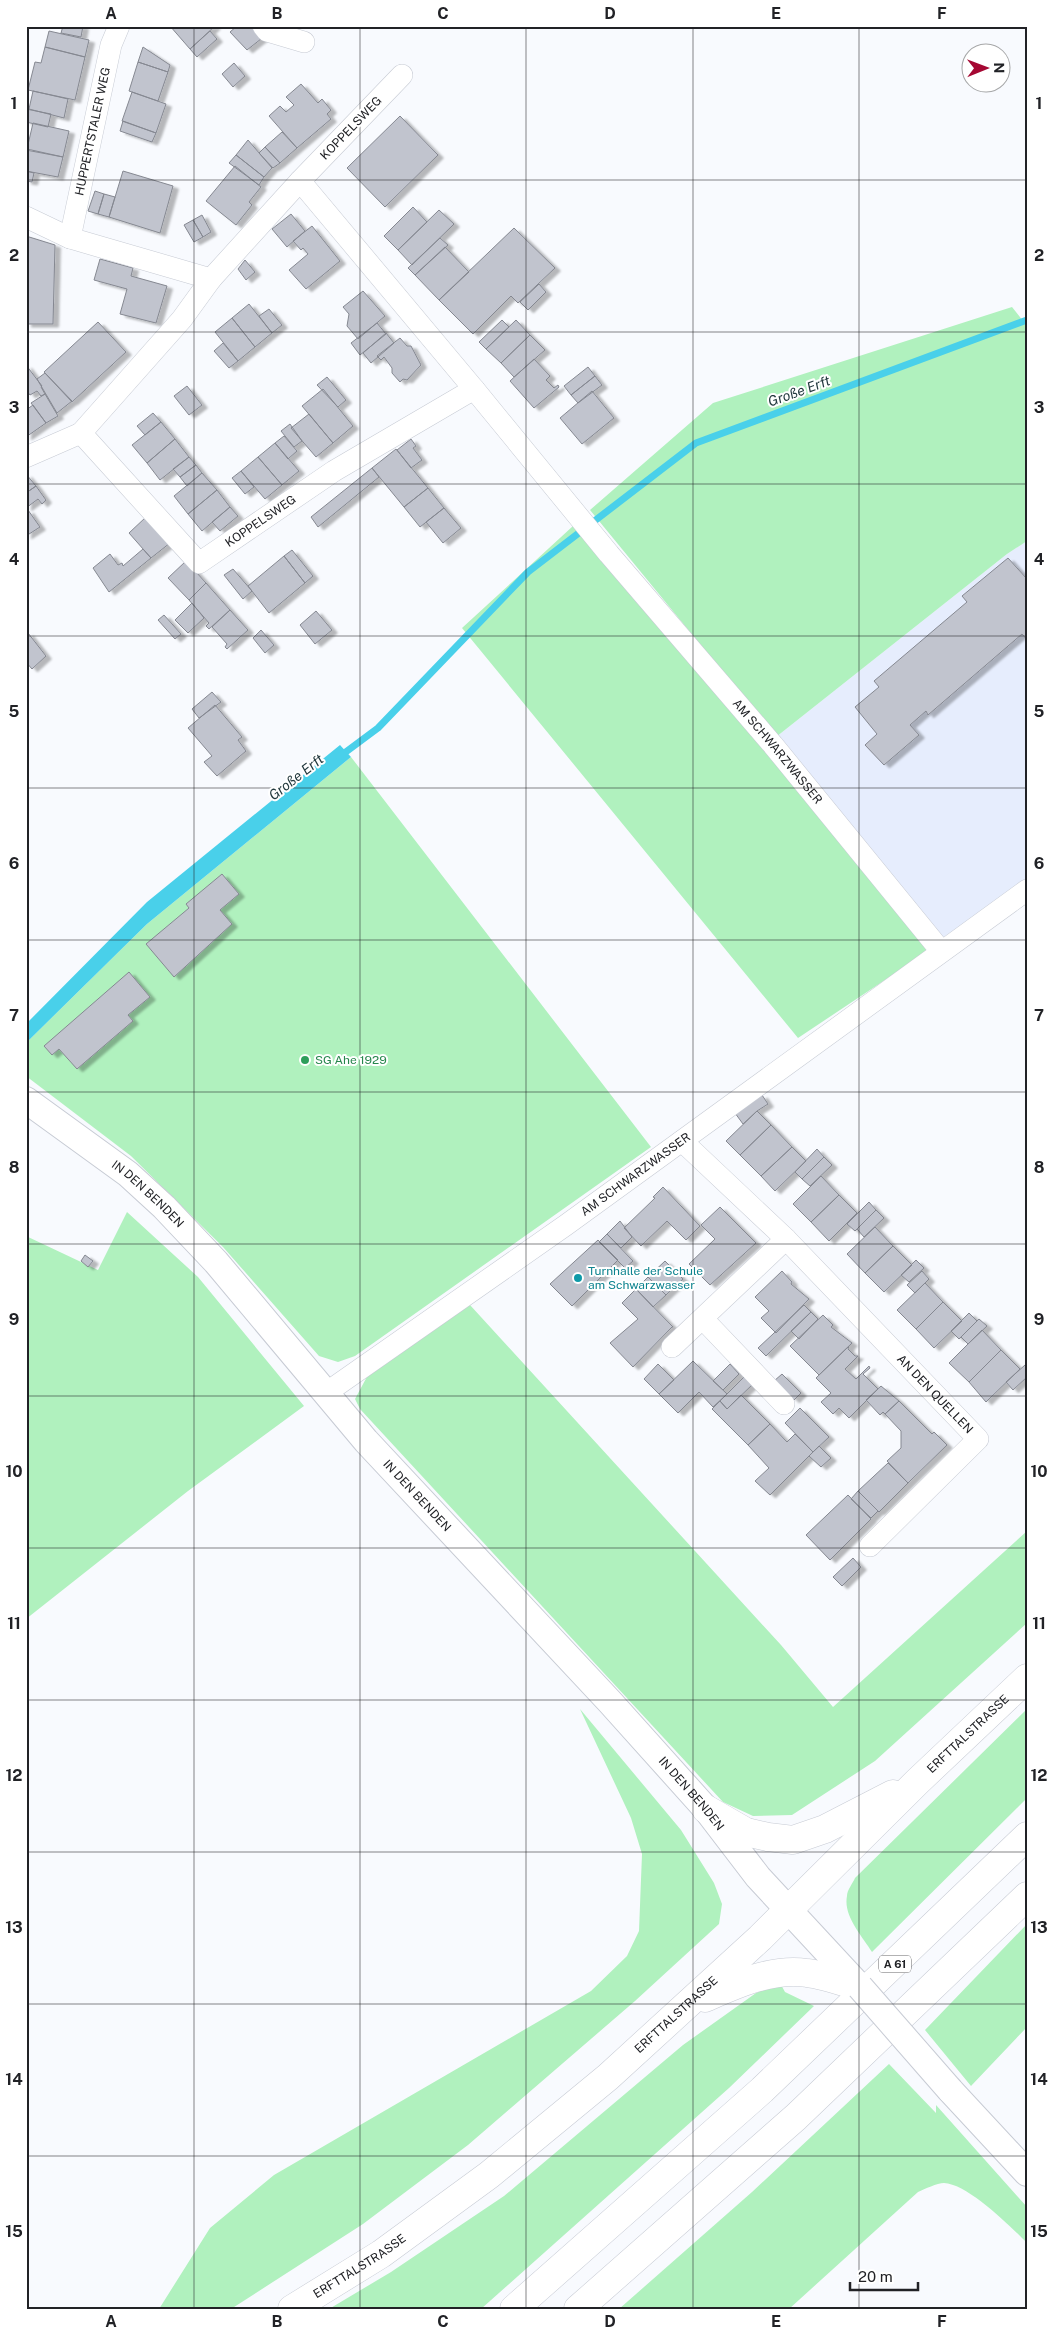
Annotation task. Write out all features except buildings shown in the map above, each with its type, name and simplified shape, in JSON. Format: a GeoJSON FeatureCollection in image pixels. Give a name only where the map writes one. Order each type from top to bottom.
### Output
{"type":"FeatureCollection","features":[{"type":"Feature","properties":{"kind":"main road","name":"ERFTTALSTRASSE"},"geometry":{"type":"LineString","coordinates":[[292,2309],[381,2254],[489,2175],[608,2077],[789,1910],[917,1782],[1027,1678]]}},
{"type":"Feature","properties":{"kind":"main road"},"geometry":{"type":"LineString","coordinates":[[706,1810],[746,1832],[793,1840],[825,1829],[917,1782]]}},
{"type":"Feature","properties":{"kind":"main road","name":"A 61"},"geometry":{"type":"LineString","coordinates":[[514,2309],[762,2090],[1027,1836]]}},
{"type":"Feature","properties":{"kind":"main road"},"geometry":{"type":"LineString","coordinates":[[578,2309],[796,2116],[1027,1896]]}},
{"type":"Feature","properties":{"kind":"main road"},"geometry":{"type":"LineString","coordinates":[[688,2005],[738,1983],[763,1976],[806,1973],[860,1987]]}},
{"type":"Feature","properties":{"kind":"street","name":"HUPPERTSTALER WEG"},"geometry":{"type":"LineString","coordinates":[[70,238],[111,45],[119,26]]}},
{"type":"Feature","properties":{"kind":"street"},"geometry":{"type":"LineString","coordinates":[[263,26],[268,31],[304,42]]}},
{"type":"Feature","properties":{"kind":"street","name":"KOPPELSWEG"},"geometry":{"type":"LineString","coordinates":[[26,457],[81,433],[182,319],[211,280],[300,181],[402,75]]}},
{"type":"Feature","properties":{"kind":"street"},"geometry":{"type":"LineString","coordinates":[[300,181],[474,389]]}},
{"type":"Feature","properties":{"kind":"street"},"geometry":{"type":"LineString","coordinates":[[26,217],[70,238],[211,280]]}},
{"type":"Feature","properties":{"kind":"street","name":"KOPPELSWEG"},"geometry":{"type":"LineString","coordinates":[[81,433],[199,563],[334,471],[474,389]]}},
{"type":"Feature","properties":{"kind":"street","name":"AM SCHWARZWASSER"},"geometry":{"type":"LineString","coordinates":[[474,389],[609,554],[773,745],[942,951]]}},
{"type":"Feature","properties":{"kind":"street","name":"AM SCHWARZWASSER"},"geometry":{"type":"LineString","coordinates":[[326,1393],[566,1225],[1027,890]]}},
{"type":"Feature","properties":{"kind":"street","name":"IN DEN BENDEN"},"geometry":{"type":"LineString","coordinates":[[26,1100],[128,1174],[164,1207],[216,1262],[366,1441],[610,1702],[706,1810],[758,1877],[828,1951],[950,2090],[1027,2173]]}},
{"type":"Feature","properties":{"kind":"street","name":"AN DEN QUELLEN"},"geometry":{"type":"LineString","coordinates":[[682,1141],[786,1239],[978,1439],[870,1546]]}},
{"type":"Feature","properties":{"kind":"street"},"geometry":{"type":"LineString","coordinates":[[672,1348],[786,1239]]}},
{"type":"Feature","properties":{"kind":"street"},"geometry":{"type":"LineString","coordinates":[[703,1319],[784,1404]]}},
{"type":"Feature","properties":{"kind":"shaded area"},"geometry":{"type":"Polygon","coordinates":[[[1027,541],[1027,882],[942,938],[776,737],[1007,554],[1027,541]]]}},
{"type":"Feature","properties":{"kind":"green space"},"geometry":{"type":"Polygon","coordinates":[[[1012,307],[1027,326],[1027,541],[1007,554],[776,737],[590,510],[713,403],[1012,307]]]}},
{"type":"Feature","properties":{"kind":"green space"},"geometry":{"type":"Polygon","coordinates":[[[573,526],[933,948],[798,1038],[462,628],[573,526]]]}},
{"type":"Feature","properties":{"kind":"green space","name":"SG Ahe 1929"},"geometry":{"type":"Polygon","coordinates":[[[351,757],[651,1147],[355,1356],[338,1362],[319,1356],[223,1247],[131,1156],[26,1076],[26,1043],[147,924],[351,757]]]}},
{"type":"Feature","properties":{"kind":"green space"},"geometry":{"type":"Polygon","coordinates":[[[127,1212],[198,1277],[304,1406],[188,1491],[26,1619],[26,1236],[98,1270],[127,1212]]]}},
{"type":"Feature","properties":{"kind":"green space"},"geometry":{"type":"Polygon","coordinates":[[[470,1305],[781,1645],[833,1707],[1027,1531],[1027,1623],[875,1761],[792,1815],[753,1816],[723,1802],[360,1409],[355,1399],[369,1373],[470,1305]]]}},
{"type":"Feature","properties":{"kind":"green space"},"geometry":{"type":"Polygon","coordinates":[[[580,1709],[681,1830],[714,1883],[722,1904],[719,1924],[635,2001],[468,2145],[363,2224],[231,2309],[159,2309],[210,2228],[274,2175],[591,1991],[627,1956],[639,1931],[642,1854],[631,1818],[580,1709]]]}},
{"type":"Feature","properties":{"kind":"green space"},"geometry":{"type":"Polygon","coordinates":[[[1027,1709],[1027,1798],[872,1952],[854,1925],[848,1911],[847,1894],[855,1878],[1027,1709]]]}},
{"type":"Feature","properties":{"kind":"green space"},"geometry":{"type":"Polygon","coordinates":[[[1027,1924],[1027,2027],[971,2086],[925,2030],[1027,1924]]]}},
{"type":"Feature","properties":{"kind":"green space"},"geometry":{"type":"Polygon","coordinates":[[[780,1983],[785,1992],[814,2006],[729,2088],[481,2309],[329,2309],[391,2272],[504,2196],[683,2045],[756,1993],[780,1983]]]}},
{"type":"Feature","properties":{"kind":"green space"},"geometry":{"type":"Polygon","coordinates":[[[889,2064],[936,2113],[936,2105],[1027,2207],[1027,2243],[1000,2217],[965,2190],[954,2185],[941,2183],[918,2192],[789,2309],[619,2309],[752,2192],[889,2064]]]}},
{"type":"Feature","properties":{"kind":"water"},"geometry":{"type":"Polygon","coordinates":[[[340,745],[351,757],[147,924],[26,1043],[26,1024],[147,902],[340,745]]]}},
{"type":"Feature","properties":{"kind":"waterway","name":"Große Erft"},"geometry":{"type":"LineString","coordinates":[[339,757],[378,728],[528,572],[696,443],[1027,320]]}},
{"type":"Feature","properties":{"kind":"place","name":"SG Ahe 1929"},"geometry":{"type":"Point","coordinates":[305,1060]}},
{"type":"Feature","properties":{"kind":"place","name":"Turnhalle der Schule am Schwarzwasser"},"geometry":{"type":"Point","coordinates":[578,1278]}}]}
